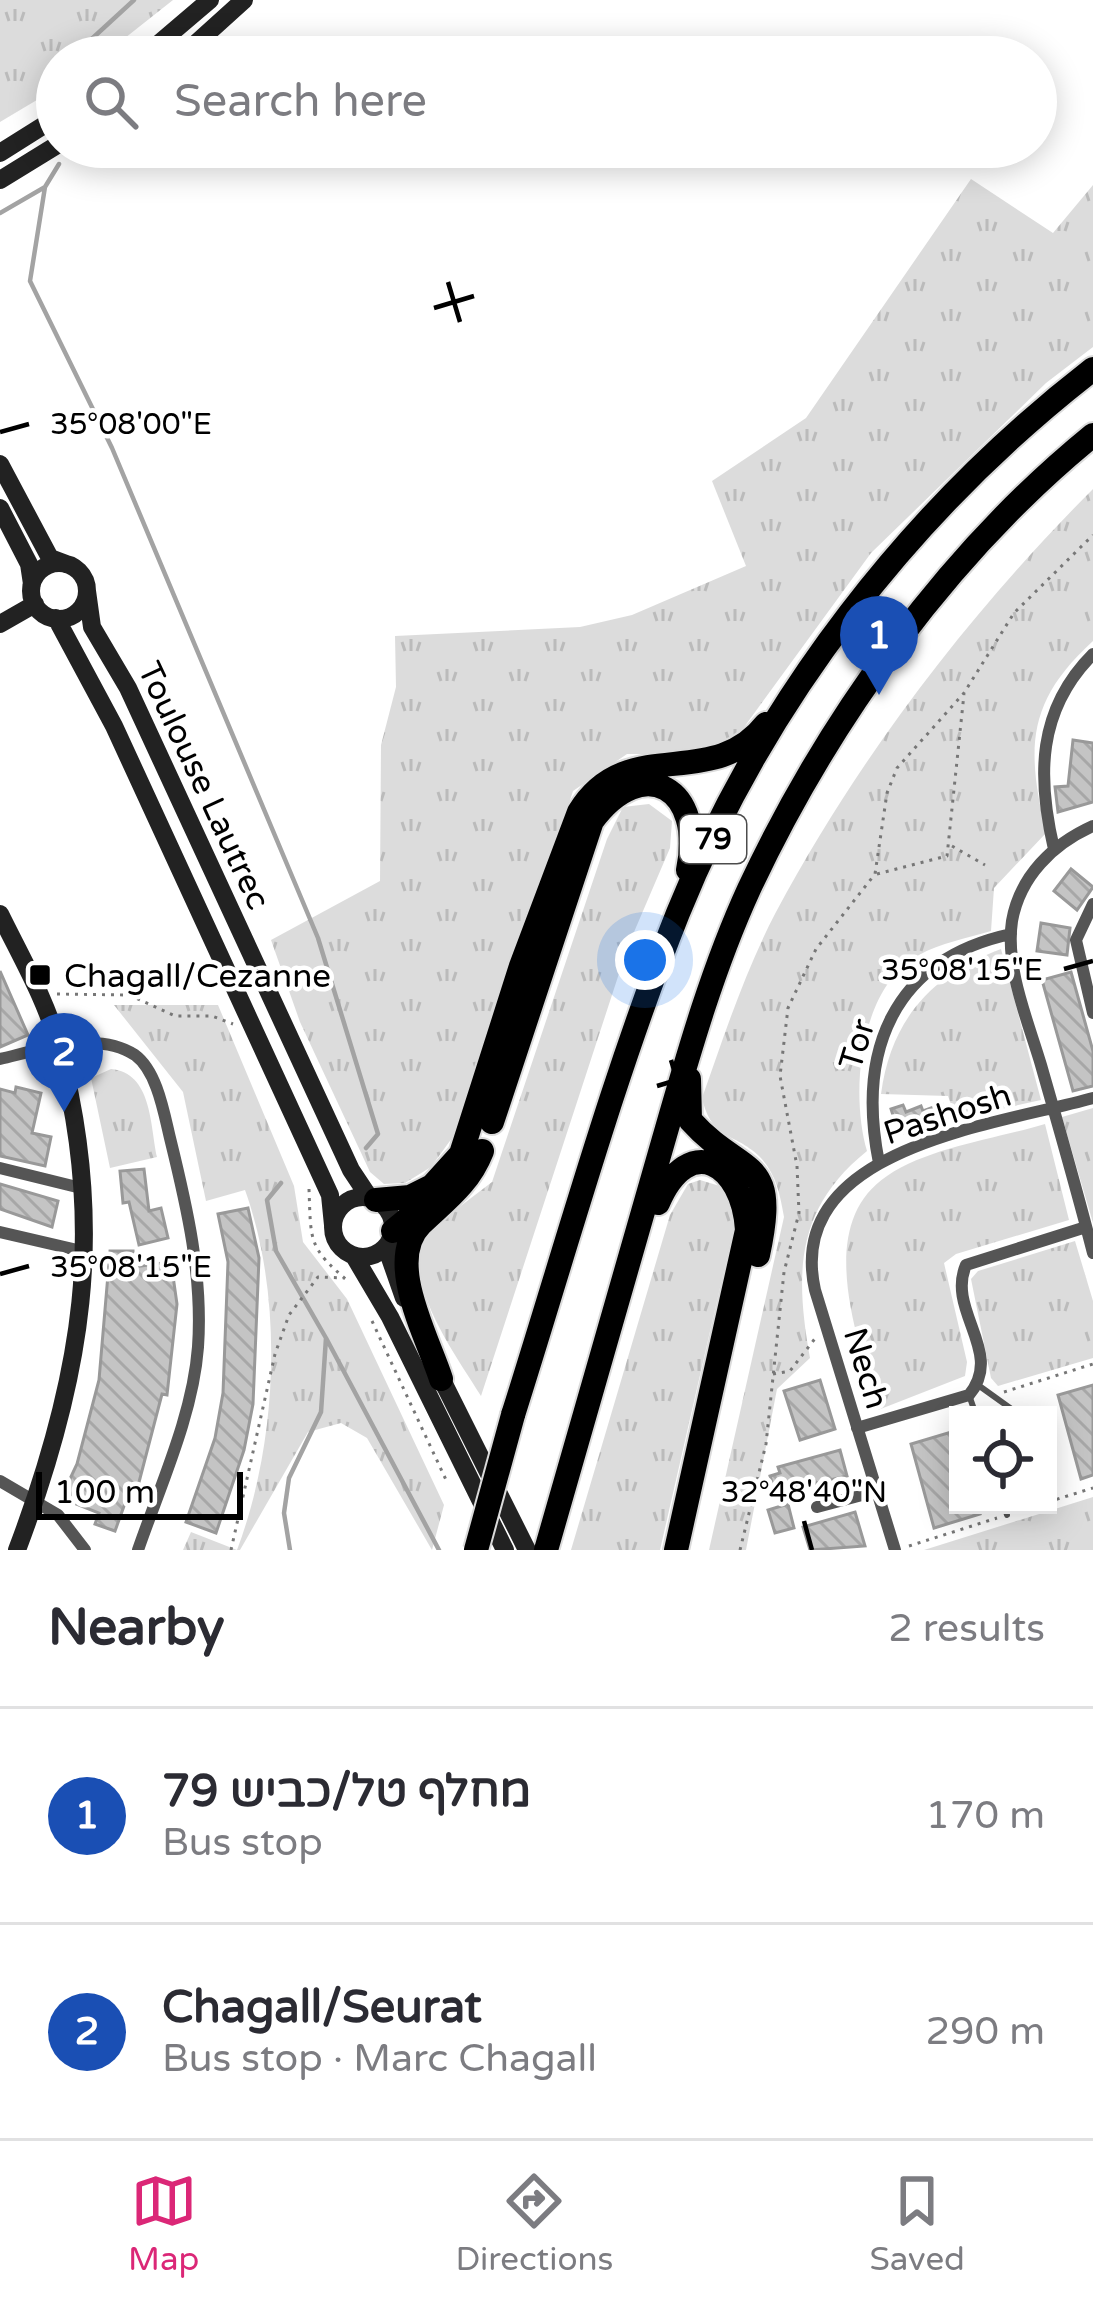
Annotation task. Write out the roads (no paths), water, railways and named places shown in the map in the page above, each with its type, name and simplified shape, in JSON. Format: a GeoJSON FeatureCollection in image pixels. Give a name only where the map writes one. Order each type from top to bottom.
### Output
{"type":"FeatureCollection","features":[{"type":"Feature","properties":{"kind":"highway","name":"79"},"geometry":{"type":"LineString","coordinates":[[476,1550],[513,1415],[679,912],[740,785],[860,598],[935,513],[1093,369]]}},
{"type":"Feature","properties":{"kind":"highway","name":"79"},"geometry":{"type":"LineString","coordinates":[[546,1550],[690,1050],[749,890],[790,811],[873,676],[1013,507],[1093,435]]}},
{"type":"Feature","properties":{"kind":"highway"},"geometry":{"type":"LineString","coordinates":[[373,1199],[410,1196],[432,1186],[461,1154],[520,966],[579,812],[593,788],[617,772],[640,766],[698,764],[753,740],[820,656]]}},
{"type":"Feature","properties":{"kind":"highway"},"geometry":{"type":"LineString","coordinates":[[441,1378],[410,1282],[407,1249],[416,1230],[469,1178],[482,1151],[592,821],[616,793],[657,784],[678,796],[690,816],[694,838],[679,912]]}},
{"type":"Feature","properties":{"kind":"highway"},"geometry":{"type":"LineString","coordinates":[[690,1050],[691,1120],[757,1174],[766,1218],[690,1550]]}},
{"type":"Feature","properties":{"kind":"highway"},"geometry":{"type":"LineString","coordinates":[[391,1236],[464,1177],[482,1151]]}},
{"type":"Feature","properties":{"kind":"highway"},"geometry":{"type":"LineString","coordinates":[[600,1358],[669,1177],[698,1163],[717,1166],[742,1190],[747,1230],[676,1550]]}},
{"type":"Feature","properties":{"kind":"main road"},"geometry":{"type":"LineString","coordinates":[[167,36],[210,0]]}},
{"type":"Feature","properties":{"kind":"main road"},"geometry":{"type":"LineString","coordinates":[[204,36],[244,0]]}},
{"type":"Feature","properties":{"kind":"main road"},"geometry":{"type":"LineString","coordinates":[[0,153],[36,130]]}},
{"type":"Feature","properties":{"kind":"main road"},"geometry":{"type":"LineString","coordinates":[[0,180],[36,159]]}},
{"type":"Feature","properties":{"kind":"main road"},"geometry":{"type":"LineString","coordinates":[[0,464],[50,558],[82,576],[87,591],[74,614],[56,619],[33,594],[29,564],[0,508]]}},
{"type":"Feature","properties":{"kind":"main road"},"geometry":{"type":"LineString","coordinates":[[0,624],[33,594],[47,566],[71,566]]}},
{"type":"Feature","properties":{"kind":"main road","name":"Toulouse Lautrec"},"geometry":{"type":"LineString","coordinates":[[87,591],[92,627],[134,700],[351,1170],[373,1199]]}},
{"type":"Feature","properties":{"kind":"main road","name":"Toulouse Lautrec"},"geometry":{"type":"LineString","coordinates":[[56,619],[114,726],[330,1195],[332,1225]]}},
{"type":"Feature","properties":{"kind":"main road"},"geometry":{"type":"LineString","coordinates":[[0,914],[40,996],[58,1046],[85,1189],[84,1310],[69,1386],[16,1550]]}},
{"type":"Feature","properties":{"kind":"main road"},"geometry":{"type":"LineString","coordinates":[[505,1550],[391,1317],[353,1256],[338,1244],[332,1225],[340,1206],[373,1199],[389,1213],[394,1272],[527,1550]]}},
{"type":"Feature","properties":{"kind":"main road"},"geometry":{"type":"LineString","coordinates":[[353,1256],[370,1257],[391,1236]]}},
{"type":"Feature","properties":{"kind":"street"},"geometry":{"type":"LineString","coordinates":[[1054,849],[1041,778],[1048,729],[1062,692],[1093,654]]}},
{"type":"Feature","properties":{"kind":"street"},"geometry":{"type":"LineString","coordinates":[[1093,826],[1054,849],[1025,884],[1011,934],[1017,982],[1093,1253]]}},
{"type":"Feature","properties":{"kind":"street"},"geometry":{"type":"LineString","coordinates":[[1093,904],[1076,940],[1087,964],[1093,1013]]}},
{"type":"Feature","properties":{"kind":"street","name":"Tor"},"geometry":{"type":"LineString","coordinates":[[879,1163],[869,1098],[886,1025],[914,987],[944,962],[968,947],[1011,934]]}},
{"type":"Feature","properties":{"kind":"street"},"geometry":{"type":"LineString","coordinates":[[0,1059],[58,1046],[104,1045],[138,1057],[149,1072],[164,1115],[186,1202],[199,1286],[198,1351],[138,1550]]}},
{"type":"Feature","properties":{"kind":"street","name":"Pashosh"},"geometry":{"type":"LineString","coordinates":[[830,1203],[843,1185],[905,1150],[1093,1098]]}},
{"type":"Feature","properties":{"kind":"street"},"geometry":{"type":"LineString","coordinates":[[0,1168],[85,1189]]}},
{"type":"Feature","properties":{"kind":"street","name":"Nech"},"geometry":{"type":"LineString","coordinates":[[830,1203],[811,1250],[810,1269],[895,1550]]}},
{"type":"Feature","properties":{"kind":"street"},"geometry":{"type":"LineString","coordinates":[[857,1428],[974,1390],[984,1361],[962,1294],[966,1265],[1086,1227]]}},
{"type":"Feature","properties":{"kind":"street"},"geometry":{"type":"LineString","coordinates":[[0,1232],[86,1252]]}},
{"type":"Feature","properties":{"kind":"street"},"geometry":{"type":"LineString","coordinates":[[0,1481],[73,1530],[85,1550]]}},
{"type":"Feature","properties":{"kind":"street"},"geometry":{"type":"LineString","coordinates":[[817,1507],[877,1491]]}},
{"type":"Feature","properties":{"kind":"lane"},"geometry":{"type":"LineString","coordinates":[[975,1406],[974,1390],[994,1395],[1008,1406]]}},
{"type":"Feature","properties":{"kind":"waterway"},"geometry":{"type":"LineString","coordinates":[[95,36],[134,0]]}},
{"type":"Feature","properties":{"kind":"waterway"},"geometry":{"type":"LineString","coordinates":[[57,168],[45,187],[30,281],[112,448],[318,938],[378,1134],[366,1148]]}},
{"type":"Feature","properties":{"kind":"waterway"},"geometry":{"type":"LineString","coordinates":[[0,213],[45,187]]}},
{"type":"Feature","properties":{"kind":"waterway"},"geometry":{"type":"LineString","coordinates":[[281,1183],[267,1200],[276,1251],[326,1338],[321,1412],[289,1478],[284,1513],[290,1550]]}},
{"type":"Feature","properties":{"kind":"waterway"},"geometry":{"type":"LineString","coordinates":[[326,1338],[439,1550]]}},
{"type":"Feature","properties":{"kind":"place","name":"מחלף טל/כביש 79"},"geometry":{"type":"Point","coordinates":[879,695]}},
{"type":"Feature","properties":{"kind":"place","name":"Chagall/Cezanne"},"geometry":{"type":"Point","coordinates":[40,975]}},
{"type":"Feature","properties":{"kind":"place","name":"Chagall/Seurat"},"geometry":{"type":"Point","coordinates":[64,1112]}}]}
